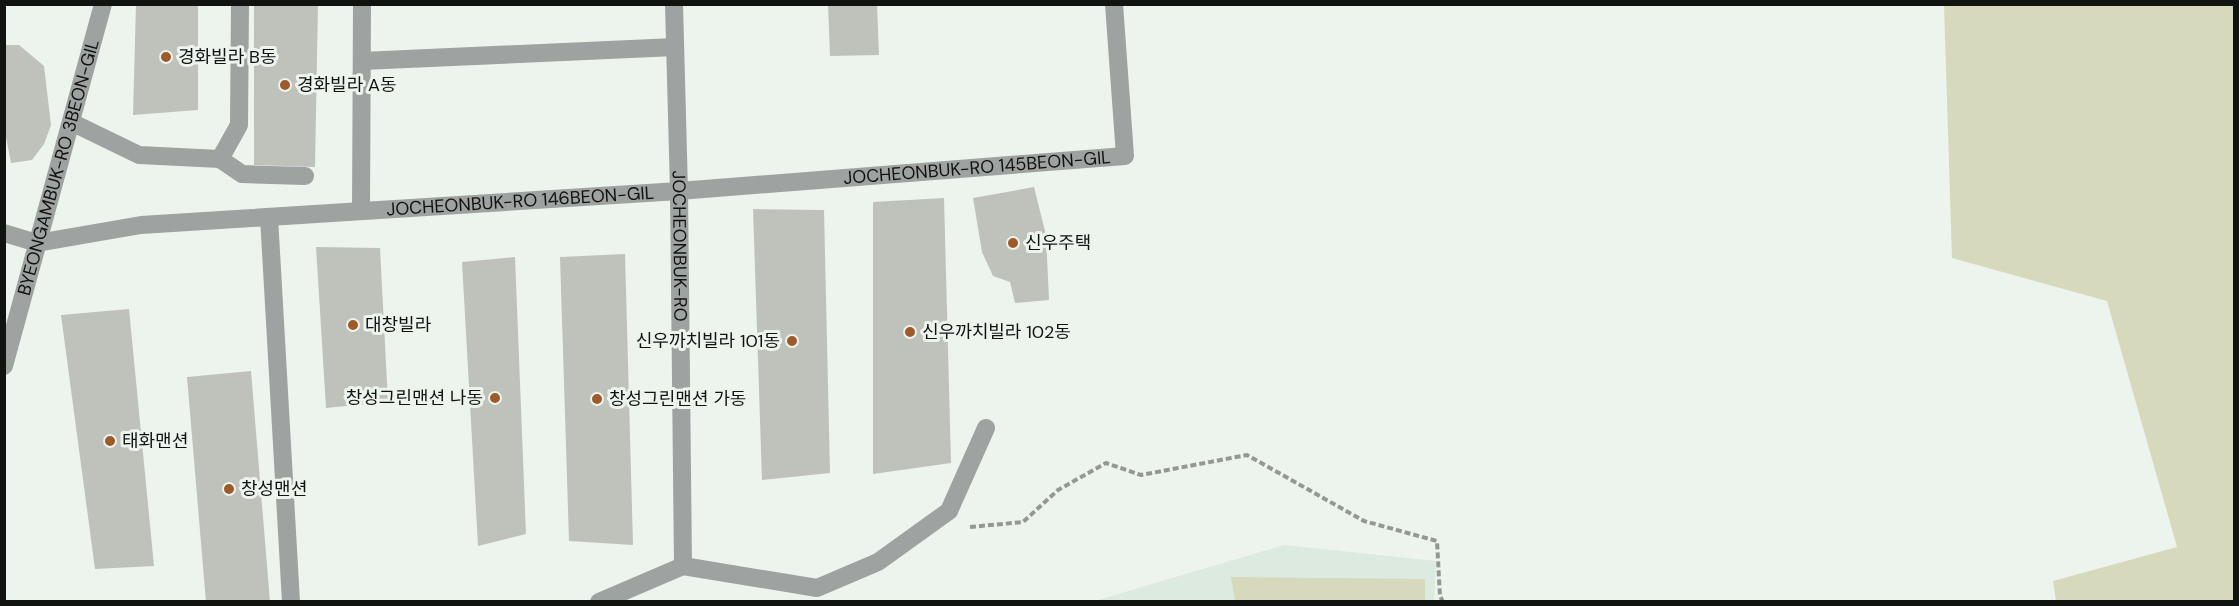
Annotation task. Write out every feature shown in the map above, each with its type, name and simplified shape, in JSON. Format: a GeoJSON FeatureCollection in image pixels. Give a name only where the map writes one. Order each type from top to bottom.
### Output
{"type":"FeatureCollection","features":[{"type":"Feature","properties":{"kind":"street","name":"BYEONGAMBUK-RO 3BEON-GIL"},"geometry":{"type":"LineString","coordinates":[[4,366],[103,4]]}},
{"type":"Feature","properties":{"kind":"street"},"geometry":{"type":"LineString","coordinates":[[220,159],[238,125],[240,4]]}},
{"type":"Feature","properties":{"kind":"street","name":"JOCHEONBUK-RO 146BEON-GIL"},"geometry":{"type":"LineString","coordinates":[[361,212],[362,4]]}},
{"type":"Feature","properties":{"kind":"street","name":"JOCHEONBUK-RO"},"geometry":{"type":"LineString","coordinates":[[674,4],[679,191],[683,566]]}},
{"type":"Feature","properties":{"kind":"street","name":"JOCHEONBUK-RO 145BEON-GIL"},"geometry":{"type":"LineString","coordinates":[[679,191],[1125,156],[1114,4]]}},
{"type":"Feature","properties":{"kind":"street"},"geometry":{"type":"LineString","coordinates":[[362,61],[675,47]]}},
{"type":"Feature","properties":{"kind":"street"},"geometry":{"type":"LineString","coordinates":[[71,122],[139,155],[220,159],[242,174],[305,176]]}},
{"type":"Feature","properties":{"kind":"street","name":"JOCHEONBUK-RO 146BEON-GIL"},"geometry":{"type":"LineString","coordinates":[[37,243],[141,225],[679,191]]}},
{"type":"Feature","properties":{"kind":"street"},"geometry":{"type":"LineString","coordinates":[[269,217],[291,602]]}},
{"type":"Feature","properties":{"kind":"street"},"geometry":{"type":"LineString","coordinates":[[4,233],[37,243]]}},
{"type":"Feature","properties":{"kind":"street"},"geometry":{"type":"LineString","coordinates":[[599,602],[683,566],[817,588],[878,562],[949,511],[986,428]]}},
{"type":"Feature","properties":{"kind":"path"},"geometry":{"type":"LineString","coordinates":[[966,528],[1023,522],[1058,490],[1106,463],[1141,475],[1247,455],[1364,520],[1437,540],[1440,596],[1443,602]]}},
{"type":"Feature","properties":{"kind":"shaded area"},"geometry":{"type":"Polygon","coordinates":[[[1284,545],[1436,561],[1434,601],[1091,602],[1284,545]]]}},
{"type":"Feature","properties":{"kind":"green space"},"geometry":{"type":"Polygon","coordinates":[[[1944,5],[2234,5],[2234,601],[2056,601],[2053,581],[2177,547],[2107,301],[1952,258],[1944,5]]]}},
{"type":"Feature","properties":{"kind":"green space"},"geometry":{"type":"Polygon","coordinates":[[[1231,577],[1425,579],[1425,601],[1235,601],[1231,577]]]}},
{"type":"Feature","properties":{"kind":"building","name":"경화빌라 B동"},"geometry":{"type":"Polygon","coordinates":[[[136,4],[198,4],[198,110],[133,115],[136,4]]]}},
{"type":"Feature","properties":{"kind":"building","name":"경화빌라 A동"},"geometry":{"type":"Polygon","coordinates":[[[254,4],[318,4],[315,167],[254,165],[254,4]]]}},
{"type":"Feature","properties":{"kind":"building"},"geometry":{"type":"Polygon","coordinates":[[[828,4],[877,4],[879,55],[830,56],[828,4]]]}},
{"type":"Feature","properties":{"kind":"building"},"geometry":{"type":"Polygon","coordinates":[[[4,45],[19,45],[44,66],[51,125],[44,144],[32,160],[11,163],[4,127],[4,45]]]}},
{"type":"Feature","properties":{"kind":"building","name":"신우주택"},"geometry":{"type":"Polygon","coordinates":[[[1034,187],[1046,235],[1049,300],[1015,303],[1010,282],[993,276],[982,252],[973,198],[1034,187]]]}},
{"type":"Feature","properties":{"kind":"building","name":"신우까치빌라 102동"},"geometry":{"type":"Polygon","coordinates":[[[944,198],[951,463],[873,474],[873,202],[944,198]]]}},
{"type":"Feature","properties":{"kind":"building","name":"신우까치빌라 101동"},"geometry":{"type":"Polygon","coordinates":[[[753,209],[824,210],[830,473],[762,480],[753,209]]]}},
{"type":"Feature","properties":{"kind":"building","name":"대창빌라"},"geometry":{"type":"Polygon","coordinates":[[[316,247],[380,248],[388,402],[326,408],[316,247]]]}},
{"type":"Feature","properties":{"kind":"building","name":"창성그린맨션 가동"},"geometry":{"type":"Polygon","coordinates":[[[625,254],[633,545],[569,541],[560,257],[625,254]]]}},
{"type":"Feature","properties":{"kind":"building","name":"창성그린맨션 나동"},"geometry":{"type":"Polygon","coordinates":[[[515,257],[526,534],[478,546],[462,262],[515,257]]]}},
{"type":"Feature","properties":{"kind":"building","name":"태화맨션"},"geometry":{"type":"Polygon","coordinates":[[[129,309],[154,566],[95,569],[61,315],[129,309]]]}},
{"type":"Feature","properties":{"kind":"building","name":"창성맨션"},"geometry":{"type":"Polygon","coordinates":[[[251,371],[270,602],[206,602],[187,377],[251,371]]]}},
{"type":"Feature","properties":{"kind":"place","name":"경화빌라 B동"},"geometry":{"type":"Point","coordinates":[166,57]}},
{"type":"Feature","properties":{"kind":"place","name":"경화빌라 A동"},"geometry":{"type":"Point","coordinates":[285,85]}},
{"type":"Feature","properties":{"kind":"place","name":"신우주택"},"geometry":{"type":"Point","coordinates":[1013,243]}},
{"type":"Feature","properties":{"kind":"place","name":"대창빌라"},"geometry":{"type":"Point","coordinates":[353,325]}},
{"type":"Feature","properties":{"kind":"place","name":"신우까치빌라 102동"},"geometry":{"type":"Point","coordinates":[910,332]}},
{"type":"Feature","properties":{"kind":"place","name":"신우까치빌라 101동"},"geometry":{"type":"Point","coordinates":[792,341]}},
{"type":"Feature","properties":{"kind":"place","name":"창성그린맨션 나동"},"geometry":{"type":"Point","coordinates":[495,398]}},
{"type":"Feature","properties":{"kind":"place","name":"창성그린맨션 가동"},"geometry":{"type":"Point","coordinates":[597,399]}},
{"type":"Feature","properties":{"kind":"place","name":"태화맨션"},"geometry":{"type":"Point","coordinates":[110,441]}},
{"type":"Feature","properties":{"kind":"place","name":"창성맨션"},"geometry":{"type":"Point","coordinates":[229,489]}}]}
